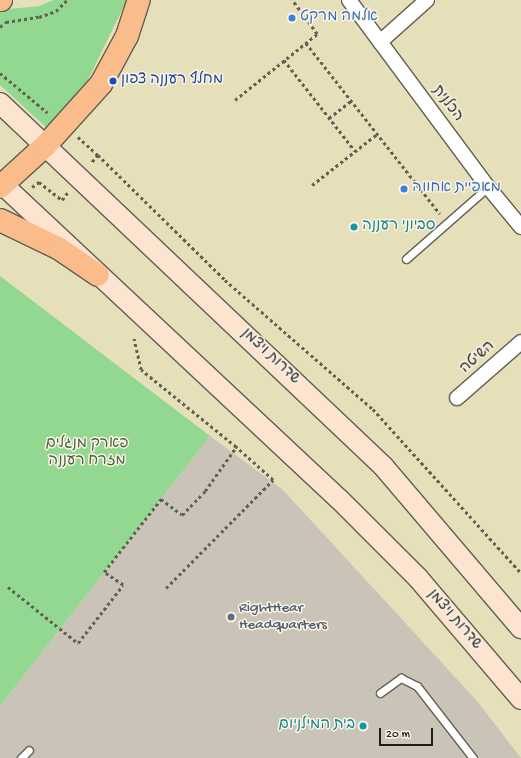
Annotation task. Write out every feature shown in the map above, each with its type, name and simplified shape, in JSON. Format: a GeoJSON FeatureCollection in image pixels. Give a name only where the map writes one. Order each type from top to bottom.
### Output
{"type":"FeatureCollection","features":[{"type":"Feature","properties":{"kind":"highway"},"geometry":{"type":"LineString","coordinates":[[1,185],[46,145],[102,84],[127,36],[140,0]]}},
{"type":"Feature","properties":{"kind":"highway"},"geometry":{"type":"LineString","coordinates":[[0,220],[58,248],[98,275]]}},
{"type":"Feature","properties":{"kind":"main road","name":"שדרות ויצמן"},"geometry":{"type":"LineString","coordinates":[[0,103],[383,466],[521,628]]}},
{"type":"Feature","properties":{"kind":"main road","name":"שדרות ויצמן"},"geometry":{"type":"LineString","coordinates":[[1,185],[339,498],[418,578],[516,692],[521,704]]}},
{"type":"Feature","properties":{"kind":"street","name":"הכלנית"},"geometry":{"type":"LineString","coordinates":[[349,0],[488,187],[521,227]]}},
{"type":"Feature","properties":{"kind":"street"},"geometry":{"type":"LineString","coordinates":[[380,42],[427,0]]}},
{"type":"Feature","properties":{"kind":"street","name":"השיטה"},"geometry":{"type":"LineString","coordinates":[[457,398],[521,342]]}},
{"type":"Feature","properties":{"kind":"lane"},"geometry":{"type":"LineString","coordinates":[[406,259],[488,187]]}},
{"type":"Feature","properties":{"kind":"lane"},"geometry":{"type":"LineString","coordinates":[[380,693],[401,678],[413,683],[473,758]]}},
{"type":"Feature","properties":{"kind":"lane"},"geometry":{"type":"LineString","coordinates":[[21,758],[29,750]]}},
{"type":"Feature","properties":{"kind":"path"},"geometry":{"type":"LineString","coordinates":[[0,26],[6,22],[39,17],[56,11],[67,0]]}},
{"type":"Feature","properties":{"kind":"path"},"geometry":{"type":"LineString","coordinates":[[235,100],[317,34],[292,0]]}},
{"type":"Feature","properties":{"kind":"path"},"geometry":{"type":"LineString","coordinates":[[306,43],[448,223]]}},
{"type":"Feature","properties":{"kind":"path"},"geometry":{"type":"LineString","coordinates":[[284,60],[355,152]]}},
{"type":"Feature","properties":{"kind":"path"},"geometry":{"type":"LineString","coordinates":[[329,118],[351,101]]}},
{"type":"Feature","properties":{"kind":"path"},"geometry":{"type":"LineString","coordinates":[[312,185],[377,134]]}},
{"type":"Feature","properties":{"kind":"path"},"geometry":{"type":"LineString","coordinates":[[98,155],[225,280],[373,409],[521,573]]}},
{"type":"Feature","properties":{"kind":"path"},"geometry":{"type":"LineString","coordinates":[[134,339],[141,370],[236,447],[273,480],[166,588]]}},
{"type":"Feature","properties":{"kind":"path"},"geometry":{"type":"LineString","coordinates":[[8,587],[78,643],[123,585],[104,572],[161,499],[182,515],[205,492],[236,447]]}},
{"type":"Feature","properties":{"kind":"shaded area"},"geometry":{"type":"Polygon","coordinates":[[[210,436],[283,490],[477,701],[521,758],[0,758],[0,706],[210,436]]]}},
{"type":"Feature","properties":{"kind":"green space"},"geometry":{"type":"Polygon","coordinates":[[[54,0],[127,0],[81,94],[48,129],[0,85],[0,10],[39,6],[54,0]]]}},
{"type":"Feature","properties":{"kind":"green space","name":"פארק מנגלים מזרח רעננה"},"geometry":{"type":"Polygon","coordinates":[[[0,276],[210,436],[0,706],[0,276]]]}},
{"type":"Feature","properties":{"kind":"place","name":"אלמה מרקט"},"geometry":{"type":"Point","coordinates":[292,18]}},
{"type":"Feature","properties":{"kind":"place","name":"מחלף רעננה צפון"},"geometry":{"type":"Point","coordinates":[113,81]}},
{"type":"Feature","properties":{"kind":"place","name":"מאפיית אחווה"},"geometry":{"type":"Point","coordinates":[404,189]}},
{"type":"Feature","properties":{"kind":"place","name":"סביוני רעננה"},"geometry":{"type":"Point","coordinates":[354,227]}},
{"type":"Feature","properties":{"kind":"place","name":"RightHear Headquarters"},"geometry":{"type":"Point","coordinates":[231,617]}},
{"type":"Feature","properties":{"kind":"place","name":"בית המילניום"},"geometry":{"type":"Point","coordinates":[363,726]}}]}
